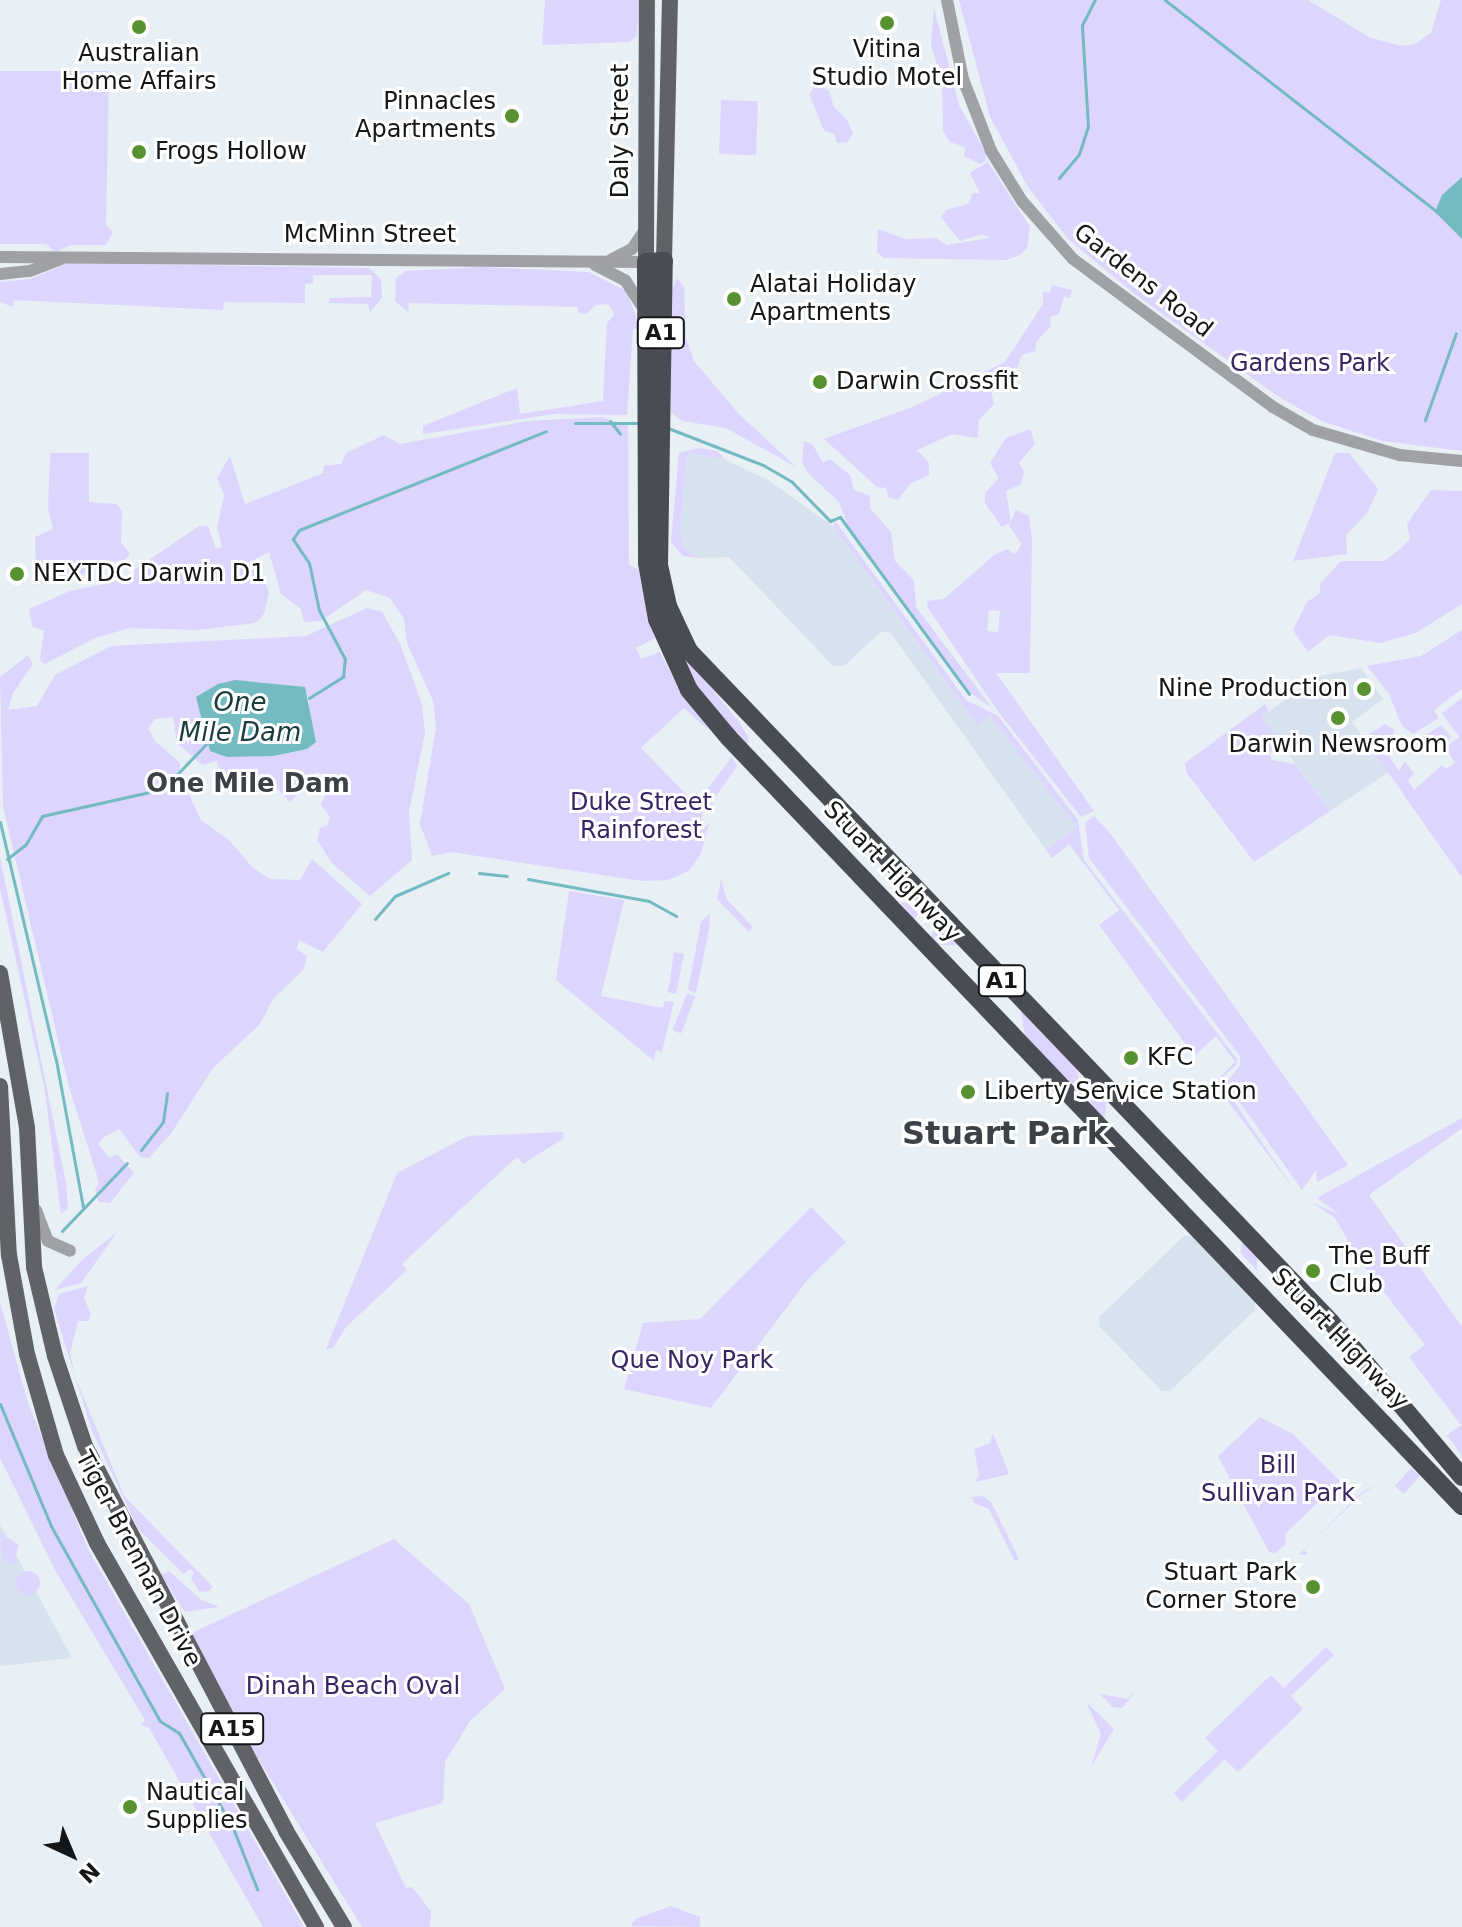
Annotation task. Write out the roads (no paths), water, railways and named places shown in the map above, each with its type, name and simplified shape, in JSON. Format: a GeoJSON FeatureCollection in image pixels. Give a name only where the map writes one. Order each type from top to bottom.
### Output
{"type":"FeatureCollection","features":[{"type":"Feature","properties":{"kind":"highway","name":"Stuart Highway"},"geometry":{"type":"LineString","coordinates":[[654,406],[648,333],[655,261]]}},
{"type":"Feature","properties":{"kind":"highway","name":"Stuart Highway"},"geometry":{"type":"LineString","coordinates":[[655,261],[654,434],[658,549],[664,593],[689,651],[1242,1231],[1424,1428],[1462,1477]]}},
{"type":"Feature","properties":{"kind":"highway","name":"Stuart Highway"},"geometry":{"type":"LineString","coordinates":[[654,434],[647,563],[657,619],[689,690],[755,765],[917,932],[1073,1100],[1408,1444],[1462,1506]]}},
{"type":"Feature","properties":{"kind":"highway"},"geometry":{"type":"LineString","coordinates":[[741,708],[758,747],[755,765]]}},
{"type":"Feature","properties":{"kind":"highway"},"geometry":{"type":"LineString","coordinates":[[773,742],[769,754],[776,771],[831,843]]}},
{"type":"Feature","properties":{"kind":"highway"},"geometry":{"type":"LineString","coordinates":[[917,932],[937,914]]}},
{"type":"Feature","properties":{"kind":"highway"},"geometry":{"type":"LineString","coordinates":[[1073,1100],[1095,1079]]}},
{"type":"Feature","properties":{"kind":"highway"},"geometry":{"type":"LineString","coordinates":[[1222,1251],[1242,1231]]}},
{"type":"Feature","properties":{"kind":"highway"},"geometry":{"type":"LineString","coordinates":[[1408,1444],[1424,1428]]}},
{"type":"Feature","properties":{"kind":"main road","name":"Daly Street"},"geometry":{"type":"LineString","coordinates":[[647,0],[645,230],[655,261]]}},
{"type":"Feature","properties":{"kind":"main road","name":"Daly Street"},"geometry":{"type":"LineString","coordinates":[[655,261],[670,0]]}},
{"type":"Feature","properties":{"kind":"main road"},"geometry":{"type":"LineString","coordinates":[[645,63],[668,61]]}},
{"type":"Feature","properties":{"kind":"main road","name":"Tiger Brennan Drive"},"geometry":{"type":"LineString","coordinates":[[0,973],[23,1092],[34,1267],[55,1356],[85,1446],[286,1831],[344,1927]]}},
{"type":"Feature","properties":{"kind":"main road","name":"Tiger Brennan Drive"},"geometry":{"type":"LineString","coordinates":[[0,1086],[9,1255],[27,1354],[56,1455],[97,1543],[316,1927]]}},
{"type":"Feature","properties":{"kind":"main road"},"geometry":{"type":"LineString","coordinates":[[178,1628],[163,1641],[164,1651],[225,1758],[227,1772]]}},
{"type":"Feature","properties":{"kind":"street","name":"Gardens Road"},"geometry":{"type":"LineString","coordinates":[[944,0],[968,95],[1002,170],[1048,233],[1094,277],[1313,430],[1399,455],[1462,461]]}},
{"type":"Feature","properties":{"kind":"street"},"geometry":{"type":"LineString","coordinates":[[606,262],[632,249],[645,230]]}},
{"type":"Feature","properties":{"kind":"street","name":"McMinn Street"},"geometry":{"type":"LineString","coordinates":[[0,274],[30,271],[76,256]]}},
{"type":"Feature","properties":{"kind":"street","name":"McMinn Street"},"geometry":{"type":"LineString","coordinates":[[0,257],[655,261]]}},
{"type":"Feature","properties":{"kind":"street"},"geometry":{"type":"LineString","coordinates":[[572,261],[602,267],[629,283],[641,302],[648,333]]}},
{"type":"Feature","properties":{"kind":"street"},"geometry":{"type":"LineString","coordinates":[[30,1187],[42,1233],[70,1251]]}},
{"type":"Feature","properties":{"kind":"water"},"geometry":{"type":"Polygon","coordinates":[[[1462,177],[1462,239],[1435,212],[1442,195],[1462,177]]]}},
{"type":"Feature","properties":{"kind":"water","name":"One Mile Dam"},"geometry":{"type":"Polygon","coordinates":[[[235,680],[305,687],[316,742],[307,749],[273,756],[227,757],[210,751],[196,697],[218,684],[235,680]]]}},
{"type":"Feature","properties":{"kind":"waterway"},"geometry":{"type":"LineString","coordinates":[[1059,178],[1079,154],[1088,127],[1082,25],[1095,0]]}},
{"type":"Feature","properties":{"kind":"waterway"},"geometry":{"type":"LineString","coordinates":[[1165,0],[1435,210]]}},
{"type":"Feature","properties":{"kind":"waterway"},"geometry":{"type":"LineString","coordinates":[[1425,420],[1456,333]]}},
{"type":"Feature","properties":{"kind":"waterway"},"geometry":{"type":"LineString","coordinates":[[610,421],[620,434]]}},
{"type":"Feature","properties":{"kind":"waterway"},"geometry":{"type":"LineString","coordinates":[[575,423],[640,423]]}},
{"type":"Feature","properties":{"kind":"waterway"},"geometry":{"type":"LineString","coordinates":[[668,428],[763,465],[792,482],[830,521],[840,517],[969,694]]}},
{"type":"Feature","properties":{"kind":"waterway"},"geometry":{"type":"LineString","coordinates":[[309,698],[343,677],[345,659],[319,610],[309,563],[293,539],[299,530],[546,431]]}},
{"type":"Feature","properties":{"kind":"waterway"},"geometry":{"type":"LineString","coordinates":[[7,859],[26,844],[42,816],[163,789],[206,744]]}},
{"type":"Feature","properties":{"kind":"waterway"},"geometry":{"type":"LineString","coordinates":[[0,822],[56,1060],[83,1207]]}},
{"type":"Feature","properties":{"kind":"waterway"},"geometry":{"type":"LineString","coordinates":[[375,919],[395,896],[448,873]]}},
{"type":"Feature","properties":{"kind":"waterway"},"geometry":{"type":"LineString","coordinates":[[479,873],[507,876]]}},
{"type":"Feature","properties":{"kind":"waterway"},"geometry":{"type":"LineString","coordinates":[[528,879],[649,901],[676,916]]}},
{"type":"Feature","properties":{"kind":"waterway"},"geometry":{"type":"LineString","coordinates":[[141,1150],[163,1122],[167,1093]]}},
{"type":"Feature","properties":{"kind":"waterway"},"geometry":{"type":"LineString","coordinates":[[62,1231],[127,1163]]}},
{"type":"Feature","properties":{"kind":"waterway"},"geometry":{"type":"LineString","coordinates":[[0,1404],[51,1526],[160,1721],[179,1733],[233,1828],[257,1889]]}},
{"type":"Feature","properties":{"kind":"place","name":"Vitina Studio Motel"},"geometry":{"type":"Point","coordinates":[887,23]}},
{"type":"Feature","properties":{"kind":"place","name":"Australian Home Affairs"},"geometry":{"type":"Point","coordinates":[139,27]}},
{"type":"Feature","properties":{"kind":"place","name":"Pinnacles Apartments"},"geometry":{"type":"Point","coordinates":[512,116]}},
{"type":"Feature","properties":{"kind":"place","name":"Frogs Hollow"},"geometry":{"type":"Point","coordinates":[139,152]}},
{"type":"Feature","properties":{"kind":"place","name":"Alatai Holiday Apartments"},"geometry":{"type":"Point","coordinates":[734,299]}},
{"type":"Feature","properties":{"kind":"place","name":"Darwin Crossfit"},"geometry":{"type":"Point","coordinates":[820,382]}},
{"type":"Feature","properties":{"kind":"place","name":"NEXTDC Darwin D1"},"geometry":{"type":"Point","coordinates":[17,574]}},
{"type":"Feature","properties":{"kind":"place","name":"Nine Production"},"geometry":{"type":"Point","coordinates":[1364,689]}},
{"type":"Feature","properties":{"kind":"place","name":"Darwin Newsroom"},"geometry":{"type":"Point","coordinates":[1338,718]}},
{"type":"Feature","properties":{"kind":"place","name":"KFC"},"geometry":{"type":"Point","coordinates":[1131,1058]}},
{"type":"Feature","properties":{"kind":"place","name":"Liberty Service Station"},"geometry":{"type":"Point","coordinates":[968,1092]}},
{"type":"Feature","properties":{"kind":"place","name":"The Buff Club"},"geometry":{"type":"Point","coordinates":[1313,1271]}},
{"type":"Feature","properties":{"kind":"place","name":"Stuart Park Corner Store"},"geometry":{"type":"Point","coordinates":[1313,1587]}},
{"type":"Feature","properties":{"kind":"place","name":"Nautical Supplies"},"geometry":{"type":"Point","coordinates":[130,1807]}},
{"type":"Feature","properties":{"kind":"district","name":"One Mile Dam"},"geometry":{"type":"Point","coordinates":[248,784]}},
{"type":"Feature","properties":{"kind":"district","name":"Stuart Park"},"geometry":{"type":"Point","coordinates":[1005,1133]}},
{"type":"Feature","properties":{"kind":"park label","name":"Gardens Park"},"geometry":{"type":"Point","coordinates":[1310,364]}},
{"type":"Feature","properties":{"kind":"park label","name":"Duke Street Rainforest"},"geometry":{"type":"Point","coordinates":[641,817]}},
{"type":"Feature","properties":{"kind":"park label","name":"Que Noy Park"},"geometry":{"type":"Point","coordinates":[692,1361]}},
{"type":"Feature","properties":{"kind":"park label","name":"Bill Sullivan Park"},"geometry":{"type":"Point","coordinates":[1278,1480]}},
{"type":"Feature","properties":{"kind":"park label","name":"Dinah Beach Oval"},"geometry":{"type":"Point","coordinates":[353,1687]}}]}
